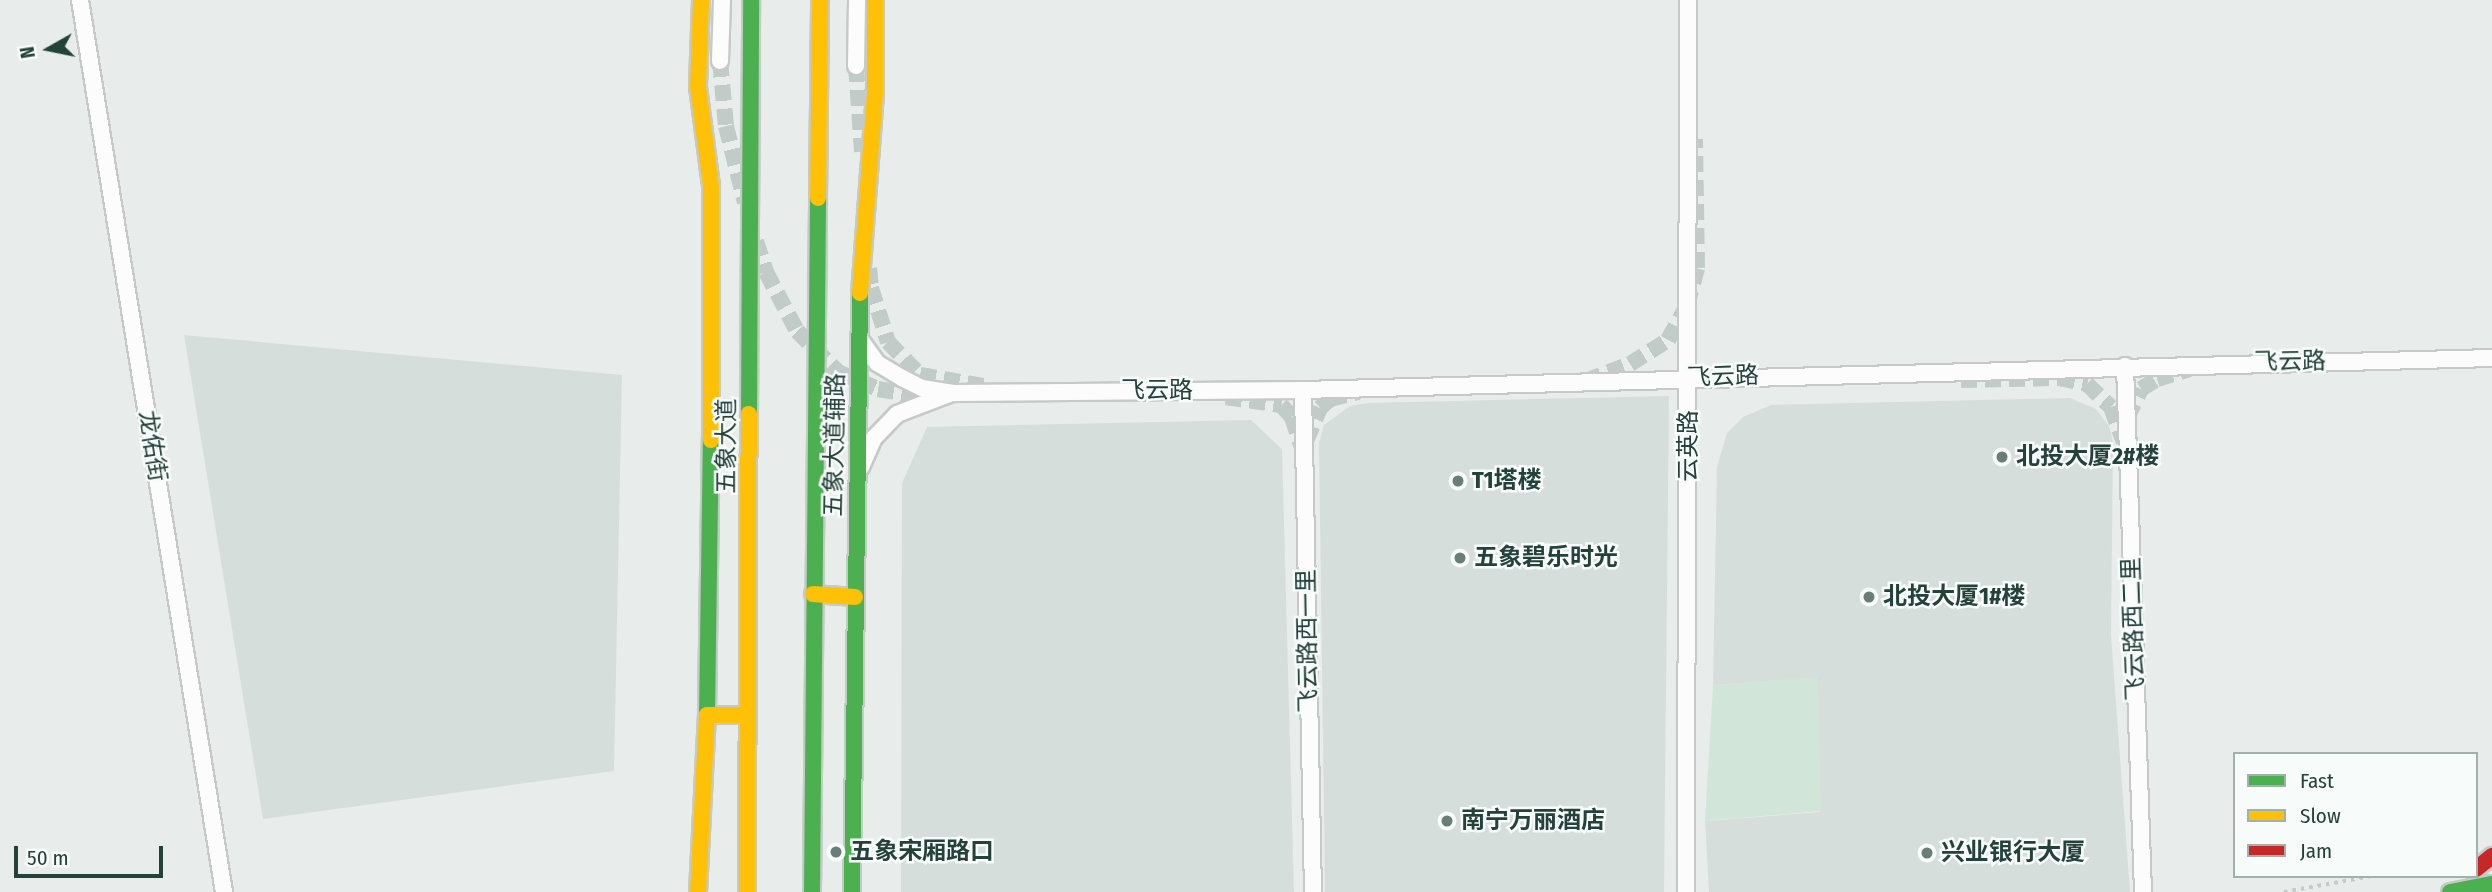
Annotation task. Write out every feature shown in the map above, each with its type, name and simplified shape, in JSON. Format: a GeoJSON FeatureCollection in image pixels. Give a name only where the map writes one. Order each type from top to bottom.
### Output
{"type":"FeatureCollection","features":[{"type":"Feature","properties":{"kind":"main road"},"geometry":{"type":"LineString","coordinates":[[698,892],[711,672],[711,186],[698,88],[701,0]]}},
{"type":"Feature","properties":{"kind":"main road","name":"五象大道"},"geometry":{"type":"LineString","coordinates":[[747,892],[751,0]]}},
{"type":"Feature","properties":{"kind":"main road"},"geometry":{"type":"LineString","coordinates":[[812,892],[820,0]]}},
{"type":"Feature","properties":{"kind":"main road","name":"五象大道辅路"},"geometry":{"type":"LineString","coordinates":[[852,892],[860,261],[875,93],[876,0]]}},
{"type":"Feature","properties":{"kind":"main road"},"geometry":{"type":"LineString","coordinates":[[813,594],[855,597]]}},
{"type":"Feature","properties":{"kind":"main road"},"geometry":{"type":"LineString","coordinates":[[707,715],[748,715]]}},
{"type":"Feature","properties":{"kind":"main road"},"geometry":{"type":"LineString","coordinates":[[2478,867],[2492,856]]}},
{"type":"Feature","properties":{"kind":"main road"},"geometry":{"type":"LineString","coordinates":[[2442,892],[2463,878]]}},
{"type":"Feature","properties":{"kind":"main road"},"geometry":{"type":"LineString","coordinates":[[2450,892],[2492,884]]}},
{"type":"Feature","properties":{"kind":"street","name":"龙佑街"},"geometry":{"type":"LineString","coordinates":[[80,0],[223,892]]}},
{"type":"Feature","properties":{"kind":"street"},"geometry":{"type":"LineString","coordinates":[[720,61],[722,0]]}},
{"type":"Feature","properties":{"kind":"street"},"geometry":{"type":"LineString","coordinates":[[856,66],[857,0]]}},
{"type":"Feature","properties":{"kind":"street","name":"云英路"},"geometry":{"type":"LineString","coordinates":[[1686,892],[1688,0]]}},
{"type":"Feature","properties":{"kind":"street","name":"飞云路"},"geometry":{"type":"LineString","coordinates":[[859,337],[877,363],[902,378],[922,388],[955,393],[1303,390],[2492,358]]}},
{"type":"Feature","properties":{"kind":"street","name":"飞云路西二里"},"geometry":{"type":"LineString","coordinates":[[2125,366],[2143,892]]}},
{"type":"Feature","properties":{"kind":"street","name":"飞云路西一里"},"geometry":{"type":"LineString","coordinates":[[1303,390],[1313,892]]}},
{"type":"Feature","properties":{"kind":"street","name":"飞云路"},"geometry":{"type":"LineString","coordinates":[[857,477],[874,438],[897,414],[955,393]]}},
{"type":"Feature","properties":{"kind":"path"},"geometry":{"type":"LineString","coordinates":[[2284,892],[2361,878]]}},
{"type":"Feature","properties":{"kind":"shaded area"},"geometry":{"type":"Polygon","coordinates":[[[184,335],[622,375],[614,771],[263,819],[184,335]]]}},
{"type":"Feature","properties":{"kind":"shaded area"},"geometry":{"type":"Polygon","coordinates":[[[1669,396],[1664,892],[1325,892],[1319,443],[1324,425],[1350,406],[1368,403],[1669,396]]]}},
{"type":"Feature","properties":{"kind":"shaded area"},"geometry":{"type":"Polygon","coordinates":[[[2070,398],[2096,409],[2109,426],[2113,442],[2111,635],[2130,892],[1709,892],[1705,821],[1820,812],[1817,678],[1713,685],[1717,467],[1727,433],[1743,417],[1771,405],[2070,398]]]}},
{"type":"Feature","properties":{"kind":"shaded area"},"geometry":{"type":"Polygon","coordinates":[[[1251,420],[1282,449],[1294,892],[901,892],[902,483],[927,427],[1251,420]]]}},
{"type":"Feature","properties":{"kind":"green space"},"geometry":{"type":"Polygon","coordinates":[[[1817,677],[1821,811],[1705,821],[1713,685],[1817,677]]]}},
{"type":"Feature","properties":{"kind":"tunnel"},"geometry":{"type":"LineString","coordinates":[[720,61],[726,126],[745,203]]}},
{"type":"Feature","properties":{"kind":"tunnel"},"geometry":{"type":"LineString","coordinates":[[856,66],[862,152]]}},
{"type":"Feature","properties":{"kind":"tunnel"},"geometry":{"type":"LineString","coordinates":[[1586,381],[1630,364],[1668,340],[1687,306],[1697,268],[1695,139]]}},
{"type":"Feature","properties":{"kind":"tunnel"},"geometry":{"type":"LineString","coordinates":[[756,241],[766,272],[797,331],[838,372],[878,389],[938,399]]}},
{"type":"Feature","properties":{"kind":"tunnel"},"geometry":{"type":"LineString","coordinates":[[869,268],[871,288],[888,342],[920,375],[984,386]]}},
{"type":"Feature","properties":{"kind":"tunnel"},"geometry":{"type":"LineString","coordinates":[[2127,418],[2141,389],[2157,379],[2190,369]]}},
{"type":"Feature","properties":{"kind":"tunnel"},"geometry":{"type":"LineString","coordinates":[[1961,380],[2059,378],[2087,384],[2111,407],[2124,442]]}},
{"type":"Feature","properties":{"kind":"tunnel"},"geometry":{"type":"LineString","coordinates":[[1306,441],[1320,408],[1330,399],[1358,392]]}},
{"type":"Feature","properties":{"kind":"tunnel"},"geometry":{"type":"LineString","coordinates":[[1226,397],[1281,405],[1292,417],[1302,447]]}},
{"type":"Feature","properties":{"kind":"traffic: fast"},"geometry":{"type":"LineString","coordinates":[[749,414],[751,0]]}},
{"type":"Feature","properties":{"kind":"traffic: fast"},"geometry":{"type":"LineString","coordinates":[[812,892],[818,198]]}},
{"type":"Feature","properties":{"kind":"traffic: fast"},"geometry":{"type":"LineString","coordinates":[[852,892],[860,293]]}},
{"type":"Feature","properties":{"kind":"traffic: fast"},"geometry":{"type":"LineString","coordinates":[[707,715],[711,440]]}},
{"type":"Feature","properties":{"kind":"traffic: fast"},"geometry":{"type":"LineString","coordinates":[[2450,892],[2492,884]]}},
{"type":"Feature","properties":{"kind":"traffic: slow"},"geometry":{"type":"LineString","coordinates":[[701,0],[698,87],[711,186],[711,440]]}},
{"type":"Feature","properties":{"kind":"traffic: slow"},"geometry":{"type":"LineString","coordinates":[[818,198],[820,0]]}},
{"type":"Feature","properties":{"kind":"traffic: slow"},"geometry":{"type":"LineString","coordinates":[[860,293],[875,93],[875,0]]}},
{"type":"Feature","properties":{"kind":"traffic: slow"},"geometry":{"type":"LineString","coordinates":[[747,892],[749,414]]}},
{"type":"Feature","properties":{"kind":"traffic: slow"},"geometry":{"type":"LineString","coordinates":[[813,594],[855,597]]}},
{"type":"Feature","properties":{"kind":"traffic: slow"},"geometry":{"type":"LineString","coordinates":[[698,892],[707,715],[748,715]]}},
{"type":"Feature","properties":{"kind":"traffic: jam"},"geometry":{"type":"LineString","coordinates":[[2478,867],[2492,856]]}},
{"type":"Feature","properties":{"kind":"place","name":"北投大厦2#楼"},"geometry":{"type":"Point","coordinates":[2002,457]}},
{"type":"Feature","properties":{"kind":"place","name":"T1塔楼"},"geometry":{"type":"Point","coordinates":[1458,481]}},
{"type":"Feature","properties":{"kind":"place","name":"五象碧乐时光"},"geometry":{"type":"Point","coordinates":[1460,558]}},
{"type":"Feature","properties":{"kind":"place","name":"北投大厦1#楼"},"geometry":{"type":"Point","coordinates":[1869,597]}},
{"type":"Feature","properties":{"kind":"place","name":"南宁万丽酒店"},"geometry":{"type":"Point","coordinates":[1447,821]}},
{"type":"Feature","properties":{"kind":"place","name":"五象宋厢路口"},"geometry":{"type":"Point","coordinates":[836,852]}},
{"type":"Feature","properties":{"kind":"place","name":"兴业银行大厦"},"geometry":{"type":"Point","coordinates":[1927,853]}}]}
